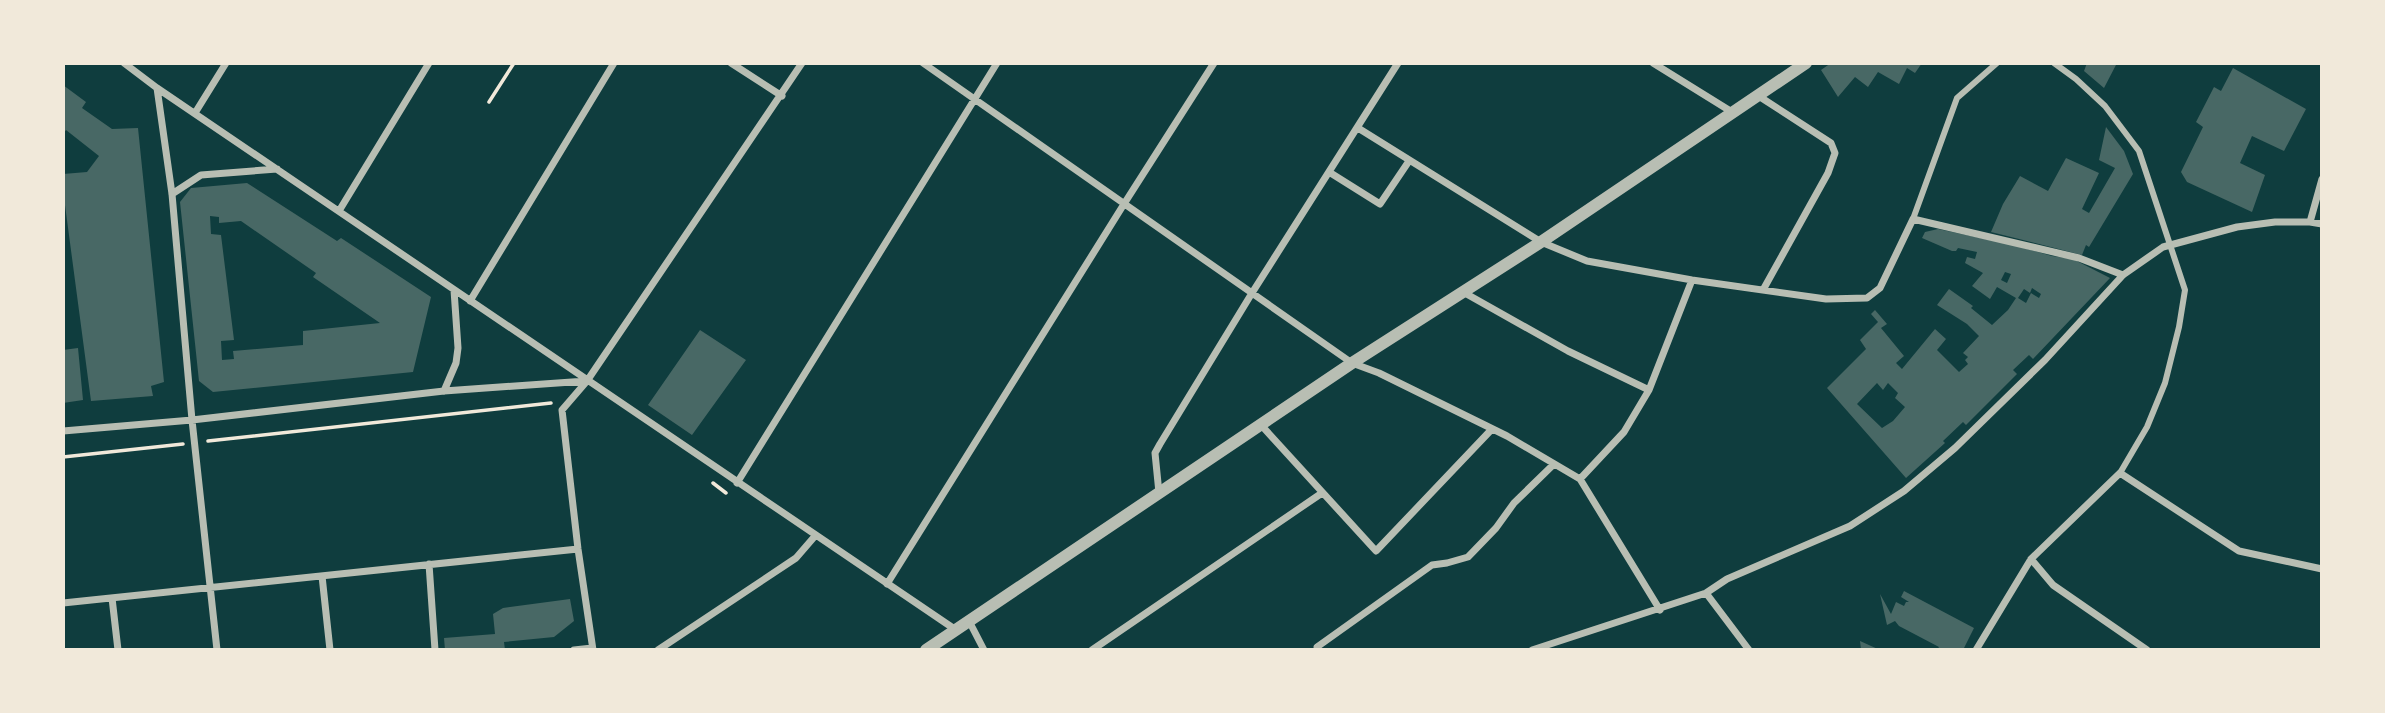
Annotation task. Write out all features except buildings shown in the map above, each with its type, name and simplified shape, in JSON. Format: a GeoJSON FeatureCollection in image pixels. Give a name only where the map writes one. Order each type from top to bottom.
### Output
{"type":"FeatureCollection","features":[{"type":"Feature","properties":{"kind":"street"},"geometry":{"type":"LineString","coordinates":[[124,63],[956,630]]}},
{"type":"Feature","properties":{"kind":"street"},"geometry":{"type":"LineString","coordinates":[[195,113],[226,63]]}},
{"type":"Feature","properties":{"kind":"street"},"geometry":{"type":"LineString","coordinates":[[339,211],[429,63]]}},
{"type":"Feature","properties":{"kind":"street"},"geometry":{"type":"LineString","coordinates":[[470,301],[614,63]]}},
{"type":"Feature","properties":{"kind":"street"},"geometry":{"type":"LineString","coordinates":[[731,63],[782,96]]}},
{"type":"Feature","properties":{"kind":"street"},"geometry":{"type":"LineString","coordinates":[[574,650],[593,649],[562,410],[587,381],[802,63]]}},
{"type":"Feature","properties":{"kind":"street"},"geometry":{"type":"LineString","coordinates":[[923,63],[1352,363],[1379,373],[1492,429],[1580,479],[1660,610]]}},
{"type":"Feature","properties":{"kind":"street"},"geometry":{"type":"LineString","coordinates":[[737,483],[997,63]]}},
{"type":"Feature","properties":{"kind":"street"},"geometry":{"type":"LineString","coordinates":[[887,584],[1214,63]]}},
{"type":"Feature","properties":{"kind":"street"},"geometry":{"type":"LineString","coordinates":[[1159,493],[1155,453],[1252,293],[1398,63]]}},
{"type":"Feature","properties":{"kind":"street"},"geometry":{"type":"LineString","coordinates":[[1653,63],[1732,112]]}},
{"type":"Feature","properties":{"kind":"street"},"geometry":{"type":"LineString","coordinates":[[926,650],[1352,363],[1541,242],[1806,63]]}},
{"type":"Feature","properties":{"kind":"street"},"geometry":{"type":"LineString","coordinates":[[1358,128],[1541,242],[1587,261],[1692,280],[1826,299],[1867,298],[1880,288],[1913,219],[1957,98],[1997,63]]}},
{"type":"Feature","properties":{"kind":"street"},"geometry":{"type":"LineString","coordinates":[[1976,650],[2031,559],[2120,473],[2147,427],[2165,383],[2185,290],[2139,151],[2105,106],[2076,79],[2053,63]]}},
{"type":"Feature","properties":{"kind":"street"},"geometry":{"type":"LineString","coordinates":[[157,88],[172,194],[194,443],[217,650]]}},
{"type":"Feature","properties":{"kind":"street"},"geometry":{"type":"LineString","coordinates":[[1758,95],[1831,143],[1835,153],[1828,173],[1763,290]]}},
{"type":"Feature","properties":{"kind":"street"},"geometry":{"type":"LineString","coordinates":[[1329,172],[1380,204],[1409,161]]}},
{"type":"Feature","properties":{"kind":"street"},"geometry":{"type":"LineString","coordinates":[[172,194],[201,175],[277,169]]}},
{"type":"Feature","properties":{"kind":"street"},"geometry":{"type":"LineString","coordinates":[[2310,222],[2322,179]]}},
{"type":"Feature","properties":{"kind":"street"},"geometry":{"type":"LineString","coordinates":[[1913,219],[2079,258],[2123,275]]}},
{"type":"Feature","properties":{"kind":"street"},"geometry":{"type":"LineString","coordinates":[[1532,650],[1706,593],[1727,579],[1850,526],[1904,491],[1955,448],[2045,360],[2123,275],[2170,244],[2237,227],[2310,222],[2322,224]]}},
{"type":"Feature","properties":{"kind":"street"},"geometry":{"type":"LineString","coordinates":[[1580,479],[1624,432],[1649,390],[1692,280]]}},
{"type":"Feature","properties":{"kind":"street"},"geometry":{"type":"LineString","coordinates":[[444,391],[456,363],[458,348],[454,290]]}},
{"type":"Feature","properties":{"kind":"street"},"geometry":{"type":"LineString","coordinates":[[1462,292],[1568,352],[1649,390]]}},
{"type":"Feature","properties":{"kind":"street"},"geometry":{"type":"LineString","coordinates":[[63,431],[192,420],[444,391],[587,381]]}},
{"type":"Feature","properties":{"kind":"street"},"geometry":{"type":"LineString","coordinates":[[1261,425],[1376,551],[1492,429]]}},
{"type":"Feature","properties":{"kind":"street"},"geometry":{"type":"LineString","coordinates":[[1318,650],[1317,647],[1432,565],[1468,556],[1496,528],[1514,503],[1554,464]]}},
{"type":"Feature","properties":{"kind":"street"},"geometry":{"type":"LineString","coordinates":[[2120,473],[2239,551],[2322,569]]}},
{"type":"Feature","properties":{"kind":"street"},"geometry":{"type":"LineString","coordinates":[[1092,650],[1322,493]]}},
{"type":"Feature","properties":{"kind":"street"},"geometry":{"type":"LineString","coordinates":[[658,650],[796,558],[815,536]]}},
{"type":"Feature","properties":{"kind":"street"},"geometry":{"type":"LineString","coordinates":[[63,603],[578,549]]}},
{"type":"Feature","properties":{"kind":"street"},"geometry":{"type":"LineString","coordinates":[[2031,559],[2053,584],[2147,650]]}},
{"type":"Feature","properties":{"kind":"street"},"geometry":{"type":"LineString","coordinates":[[429,564],[435,650]]}},
{"type":"Feature","properties":{"kind":"street"},"geometry":{"type":"LineString","coordinates":[[322,576],[330,650]]}},
{"type":"Feature","properties":{"kind":"street"},"geometry":{"type":"LineString","coordinates":[[1706,593],[1749,650]]}},
{"type":"Feature","properties":{"kind":"street"},"geometry":{"type":"LineString","coordinates":[[112,598],[118,650]]}},
{"type":"Feature","properties":{"kind":"street"},"geometry":{"type":"LineString","coordinates":[[969,621],[984,650]]}},
{"type":"Feature","properties":{"kind":"path"},"geometry":{"type":"LineString","coordinates":[[489,102],[514,63]]}},
{"type":"Feature","properties":{"kind":"path"},"geometry":{"type":"LineString","coordinates":[[63,457],[552,403]]}}]}
